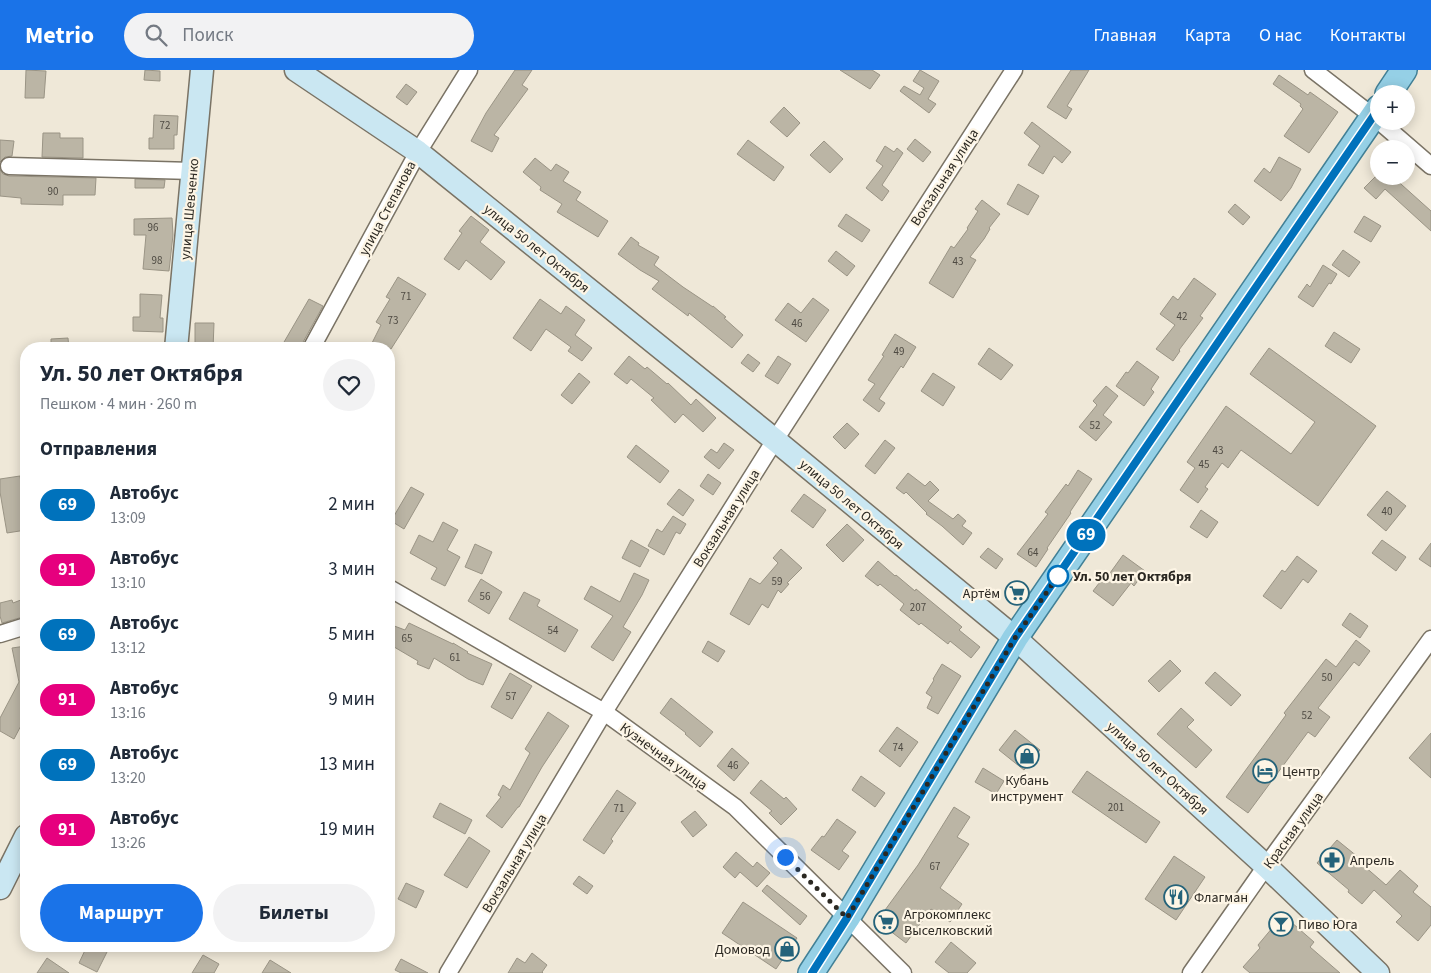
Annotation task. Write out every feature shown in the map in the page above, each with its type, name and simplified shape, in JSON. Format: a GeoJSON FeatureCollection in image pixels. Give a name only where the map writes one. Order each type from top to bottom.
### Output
{"type":"FeatureCollection","features":[{"type":"Feature","properties":{"kind":"main road"},"geometry":{"type":"LineString","coordinates":[[1394,85],[1404,70]]}},
{"type":"Feature","properties":{"kind":"main road"},"geometry":{"type":"LineString","coordinates":[[812,973],[1015,638],[1370,127]]}},
{"type":"Feature","properties":{"kind":"street","name":"улица Шевченко"},"geometry":{"type":"LineString","coordinates":[[177,342],[202,70]]}},
{"type":"Feature","properties":{"kind":"street","name":"улица 50 лет Октября"},"geometry":{"type":"LineString","coordinates":[[296,70],[418,152],[775,440],[1015,638],[1266,866],[1378,973]]}},
{"type":"Feature","properties":{"kind":"street","name":"улица Степанова"},"geometry":{"type":"LineString","coordinates":[[315,342],[418,152],[469,70]]}},
{"type":"Feature","properties":{"kind":"street","name":"Вокзальная улица"},"geometry":{"type":"LineString","coordinates":[[448,973],[604,712],[775,440],[1014,70]]}},
{"type":"Feature","properties":{"kind":"street"},"geometry":{"type":"LineString","coordinates":[[1312,70],[1370,112]]}},
{"type":"Feature","properties":{"kind":"street"},"geometry":{"type":"LineString","coordinates":[[1391,130],[1431,166]]}},
{"type":"Feature","properties":{"kind":"street"},"geometry":{"type":"LineString","coordinates":[[9,166],[193,171]]}},
{"type":"Feature","properties":{"kind":"street","name":"Кузнечная улица"},"geometry":{"type":"LineString","coordinates":[[395,591],[604,712],[735,807],[903,973]]}},
{"type":"Feature","properties":{"kind":"street"},"geometry":{"type":"LineString","coordinates":[[0,634],[20,628]]}},
{"type":"Feature","properties":{"kind":"street","name":"Красная улица"},"geometry":{"type":"LineString","coordinates":[[1191,973],[1266,866],[1431,639]]}},
{"type":"Feature","properties":{"kind":"street"},"geometry":{"type":"LineString","coordinates":[[0,888],[20,851]]}},
{"type":"Feature","properties":{"kind":"building"},"geometry":{"type":"Polygon","coordinates":[[[26,70],[46,71],[44,98],[25,98],[26,70]]]}},
{"type":"Feature","properties":{"kind":"building"},"geometry":{"type":"Polygon","coordinates":[[[145,70],[160,71],[160,81],[144,80],[145,70]]]}},
{"type":"Feature","properties":{"kind":"building"},"geometry":{"type":"Polygon","coordinates":[[[515,70],[532,70],[522,85],[528,89],[494,135],[499,138],[492,152],[471,141],[486,113],[515,70]]]}},
{"type":"Feature","properties":{"kind":"building"},"geometry":{"type":"Polygon","coordinates":[[[840,70],[872,70],[880,75],[870,89],[840,70]]]}},
{"type":"Feature","properties":{"kind":"building"},"geometry":{"type":"Polygon","coordinates":[[[920,70],[939,81],[928,99],[936,104],[929,113],[900,91],[904,86],[920,95],[924,88],[913,81],[920,70]]]}},
{"type":"Feature","properties":{"kind":"building"},"geometry":{"type":"Polygon","coordinates":[[[1071,70],[1089,70],[1067,106],[1072,109],[1066,119],[1047,107],[1071,70]]]}},
{"type":"Feature","properties":{"kind":"building"},"geometry":{"type":"Polygon","coordinates":[[[1279,75],[1308,95],[1310,92],[1338,112],[1309,153],[1284,136],[1303,109],[1300,106],[1301,104],[1273,84],[1279,75]]]}},
{"type":"Feature","properties":{"kind":"building"},"geometry":{"type":"Polygon","coordinates":[[[406,84],[417,92],[407,105],[396,97],[406,84]]]}},
{"type":"Feature","properties":{"kind":"building"},"geometry":{"type":"Polygon","coordinates":[[[784,107],[800,123],[787,137],[770,122],[784,107]]]}},
{"type":"Feature","properties":{"kind":"building"},"geometry":{"type":"Polygon","coordinates":[[[154,115],[178,116],[177,135],[174,135],[174,149],[149,149],[149,138],[153,138],[154,115]]]}},
{"type":"Feature","properties":{"kind":"building"},"geometry":{"type":"Polygon","coordinates":[[[1032,122],[1071,152],[1062,163],[1054,156],[1043,174],[1028,165],[1040,146],[1024,133],[1032,122]]]}},
{"type":"Feature","properties":{"kind":"building"},"geometry":{"type":"Polygon","coordinates":[[[43,133],[60,133],[60,138],[83,138],[83,158],[42,157],[43,133]]]}},
{"type":"Feature","properties":{"kind":"building"},"geometry":{"type":"Polygon","coordinates":[[[915,139],[931,152],[923,162],[907,149],[915,139]]]}},
{"type":"Feature","properties":{"kind":"building"},"geometry":{"type":"Polygon","coordinates":[[[0,140],[14,141],[12,156],[5,157],[0,162],[0,140]]]}},
{"type":"Feature","properties":{"kind":"building"},"geometry":{"type":"Polygon","coordinates":[[[748,140],[784,167],[774,181],[737,154],[748,140]]]}},
{"type":"Feature","properties":{"kind":"building"},"geometry":{"type":"Polygon","coordinates":[[[824,141],[843,159],[830,173],[810,155],[824,141]]]}},
{"type":"Feature","properties":{"kind":"building"},"geometry":{"type":"Polygon","coordinates":[[[885,146],[894,152],[897,148],[903,153],[882,185],[889,191],[882,201],[866,188],[883,166],[876,161],[885,146]]]}},
{"type":"Feature","properties":{"kind":"building"},"geometry":{"type":"Polygon","coordinates":[[[1279,157],[1301,169],[1291,188],[1281,201],[1254,181],[1264,168],[1270,173],[1279,157]]]}},
{"type":"Feature","properties":{"kind":"building"},"geometry":{"type":"Polygon","coordinates":[[[535,158],[551,171],[556,164],[569,172],[563,181],[581,192],[576,200],[608,221],[598,237],[557,212],[562,204],[540,190],[541,187],[523,172],[535,158]]]}},
{"type":"Feature","properties":{"kind":"building"},"geometry":{"type":"Polygon","coordinates":[[[0,170],[3,174],[9,176],[96,178],[95,195],[63,195],[63,205],[21,204],[21,198],[0,196],[0,170]]]}},
{"type":"Feature","properties":{"kind":"building"},"geometry":{"type":"Polygon","coordinates":[[[135,179],[165,180],[164,188],[135,188],[135,179]]]}},
{"type":"Feature","properties":{"kind":"building"},"geometry":{"type":"Polygon","coordinates":[[[1370,182],[1370,185],[1402,185],[1431,211],[1431,231],[1385,189],[1376,199],[1364,188],[1370,182]]]}},
{"type":"Feature","properties":{"kind":"building"},"geometry":{"type":"Polygon","coordinates":[[[1018,184],[1039,196],[1028,215],[1007,204],[1018,184]]]}},
{"type":"Feature","properties":{"kind":"building"},"geometry":{"type":"Polygon","coordinates":[[[982,200],[1000,214],[970,257],[976,260],[953,298],[929,283],[951,246],[954,248],[968,229],[978,211],[975,209],[982,200]]]}},
{"type":"Feature","properties":{"kind":"building"},"geometry":{"type":"Polygon","coordinates":[[[1235,204],[1250,217],[1243,225],[1228,212],[1235,204]]]}},
{"type":"Feature","properties":{"kind":"building"},"geometry":{"type":"Polygon","coordinates":[[[846,214],[870,230],[862,242],[838,226],[846,214]]]}},
{"type":"Feature","properties":{"kind":"building"},"geometry":{"type":"Polygon","coordinates":[[[471,216],[489,230],[480,242],[505,262],[491,280],[466,260],[459,270],[444,259],[462,233],[459,231],[471,216]]]}},
{"type":"Feature","properties":{"kind":"building"},"geometry":{"type":"Polygon","coordinates":[[[1364,216],[1381,226],[1371,242],[1354,232],[1364,216]]]}},
{"type":"Feature","properties":{"kind":"building"},"geometry":{"type":"Polygon","coordinates":[[[172,218],[173,235],[169,271],[143,269],[146,235],[134,235],[134,219],[172,218]]]}},
{"type":"Feature","properties":{"kind":"building"},"geometry":{"type":"Polygon","coordinates":[[[631,237],[639,243],[638,245],[659,257],[654,265],[683,287],[713,306],[743,335],[732,348],[689,313],[688,316],[652,289],[659,281],[618,254],[631,237]]]}},
{"type":"Feature","properties":{"kind":"building"},"geometry":{"type":"Polygon","coordinates":[[[1343,250],[1360,262],[1349,277],[1332,265],[1343,250]]]}},
{"type":"Feature","properties":{"kind":"building"},"geometry":{"type":"Polygon","coordinates":[[[836,251],[855,266],[847,276],[828,261],[836,251]]]}},
{"type":"Feature","properties":{"kind":"building"},"geometry":{"type":"Polygon","coordinates":[[[1323,265],[1337,274],[1313,307],[1298,297],[1307,284],[1310,287],[1323,265]]]}},
{"type":"Feature","properties":{"kind":"building"},"geometry":{"type":"Polygon","coordinates":[[[398,277],[426,294],[395,343],[372,342],[381,325],[376,322],[390,299],[386,297],[398,277]]]}},
{"type":"Feature","properties":{"kind":"building"},"geometry":{"type":"Polygon","coordinates":[[[1194,278],[1216,294],[1200,316],[1203,318],[1173,361],[1156,349],[1175,325],[1160,314],[1173,296],[1178,300],[1194,278]]]}},
{"type":"Feature","properties":{"kind":"building"},"geometry":{"type":"Polygon","coordinates":[[[140,294],[162,295],[160,318],[163,318],[163,332],[133,331],[133,317],[140,317],[140,294]]]}},
{"type":"Feature","properties":{"kind":"building"},"geometry":{"type":"Polygon","coordinates":[[[813,298],[829,310],[806,342],[775,320],[788,303],[801,313],[813,298]]]}},
{"type":"Feature","properties":{"kind":"building"},"geometry":{"type":"Polygon","coordinates":[[[309,299],[323,306],[303,342],[284,342],[309,299]]]}},
{"type":"Feature","properties":{"kind":"building"},"geometry":{"type":"Polygon","coordinates":[[[540,299],[561,314],[566,306],[585,320],[575,335],[592,348],[582,361],[568,351],[571,347],[546,329],[531,351],[513,338],[540,299]]]}},
{"type":"Feature","properties":{"kind":"building"},"geometry":{"type":"Polygon","coordinates":[[[195,323],[214,323],[213,342],[195,342],[195,323]]]}},
{"type":"Feature","properties":{"kind":"building"},"geometry":{"type":"Polygon","coordinates":[[[1334,332],[1360,349],[1351,363],[1325,346],[1334,332]]]}},
{"type":"Feature","properties":{"kind":"building"},"geometry":{"type":"Polygon","coordinates":[[[895,334],[916,347],[903,368],[901,366],[879,399],[885,403],[879,412],[863,400],[875,384],[868,380],[884,356],[882,355],[895,334]]]}},
{"type":"Feature","properties":{"kind":"building"},"geometry":{"type":"Polygon","coordinates":[[[68,338],[68,342],[51,342],[51,339],[68,338]]]}},
{"type":"Feature","properties":{"kind":"building"},"geometry":{"type":"Polygon","coordinates":[[[989,348],[1013,365],[1001,380],[978,364],[989,348]]]}},
{"type":"Feature","properties":{"kind":"building"},"geometry":{"type":"Polygon","coordinates":[[[1269,348],[1376,426],[1318,506],[1241,450],[1228,468],[1222,463],[1205,487],[1208,489],[1198,503],[1180,490],[1195,468],[1187,462],[1226,406],[1291,454],[1315,422],[1250,374],[1269,348]]]}},
{"type":"Feature","properties":{"kind":"building"},"geometry":{"type":"Polygon","coordinates":[[[748,354],[760,363],[753,372],[741,363],[748,354]]]}},
{"type":"Feature","properties":{"kind":"building"},"geometry":{"type":"Polygon","coordinates":[[[629,356],[645,369],[647,367],[668,383],[691,405],[696,399],[716,418],[703,432],[683,414],[675,423],[651,400],[654,398],[631,379],[627,384],[614,374],[629,356]]]}},
{"type":"Feature","properties":{"kind":"building"},"geometry":{"type":"Polygon","coordinates":[[[778,356],[791,364],[778,384],[765,376],[778,356]]]}},
{"type":"Feature","properties":{"kind":"building"},"geometry":{"type":"Polygon","coordinates":[[[1137,361],[1159,377],[1151,389],[1154,392],[1144,406],[1116,386],[1137,361]]]}},
{"type":"Feature","properties":{"kind":"building"},"geometry":{"type":"Polygon","coordinates":[[[579,373],[590,382],[572,404],[561,395],[579,373]]]}},
{"type":"Feature","properties":{"kind":"building"},"geometry":{"type":"Polygon","coordinates":[[[933,373],[955,387],[943,406],[921,391],[933,373]]]}},
{"type":"Feature","properties":{"kind":"building"},"geometry":{"type":"Polygon","coordinates":[[[1106,386],[1118,396],[1103,415],[1112,422],[1096,441],[1079,427],[1097,405],[1093,401],[1106,386]]]}},
{"type":"Feature","properties":{"kind":"building"},"geometry":{"type":"Polygon","coordinates":[[[847,423],[859,434],[845,449],[833,437],[847,423]]]}},
{"type":"Feature","properties":{"kind":"building"},"geometry":{"type":"Polygon","coordinates":[[[885,440],[895,448],[875,474],[865,466],[885,440]]]}},
{"type":"Feature","properties":{"kind":"building"},"geometry":{"type":"Polygon","coordinates":[[[724,443],[734,450],[719,469],[704,457],[711,449],[717,453],[724,443]]]}},
{"type":"Feature","properties":{"kind":"building"},"geometry":{"type":"Polygon","coordinates":[[[636,445],[669,471],[660,483],[627,457],[636,445]]]}},
{"type":"Feature","properties":{"kind":"building"},"geometry":{"type":"Polygon","coordinates":[[[1078,470],[1092,479],[1036,567],[1017,554],[1048,514],[1045,512],[1066,484],[1068,486],[1078,470]]]}},
{"type":"Feature","properties":{"kind":"building"},"geometry":{"type":"Polygon","coordinates":[[[908,473],[925,486],[930,481],[939,490],[928,501],[953,519],[958,514],[966,521],[962,526],[972,533],[963,545],[926,514],[906,492],[904,494],[896,488],[908,473]]]}},
{"type":"Feature","properties":{"kind":"building"},"geometry":{"type":"Polygon","coordinates":[[[708,474],[721,483],[713,495],[700,486],[708,474]]]}},
{"type":"Feature","properties":{"kind":"building"},"geometry":{"type":"Polygon","coordinates":[[[20,476],[20,531],[7,533],[0,492],[0,479],[20,476]]]}},
{"type":"Feature","properties":{"kind":"building"},"geometry":{"type":"Polygon","coordinates":[[[411,487],[424,494],[404,529],[395,523],[395,514],[411,487]]]}},
{"type":"Feature","properties":{"kind":"building"},"geometry":{"type":"Polygon","coordinates":[[[679,489],[694,500],[683,516],[667,504],[679,489]]]}},
{"type":"Feature","properties":{"kind":"building"},"geometry":{"type":"Polygon","coordinates":[[[1387,491],[1406,506],[1386,531],[1367,515],[1387,491]]]}},
{"type":"Feature","properties":{"kind":"building"},"geometry":{"type":"Polygon","coordinates":[[[804,494],[826,510],[813,528],[791,511],[804,494]]]}},
{"type":"Feature","properties":{"kind":"building"},"geometry":{"type":"Polygon","coordinates":[[[1201,510],[1218,522],[1207,538],[1190,527],[1201,510]]]}},
{"type":"Feature","properties":{"kind":"building"},"geometry":{"type":"Polygon","coordinates":[[[673,516],[686,524],[680,534],[676,532],[664,555],[648,546],[657,529],[662,532],[673,516]]]}},
{"type":"Feature","properties":{"kind":"building"},"geometry":{"type":"Polygon","coordinates":[[[443,522],[458,530],[447,550],[460,557],[445,586],[431,579],[437,568],[410,553],[419,535],[433,542],[443,522]]]}},
{"type":"Feature","properties":{"kind":"building"},"geometry":{"type":"Polygon","coordinates":[[[847,524],[864,540],[843,562],[826,545],[847,524]]]}},
{"type":"Feature","properties":{"kind":"building"},"geometry":{"type":"Polygon","coordinates":[[[631,540],[649,550],[640,567],[622,558],[631,540]]]}},
{"type":"Feature","properties":{"kind":"building"},"geometry":{"type":"Polygon","coordinates":[[[1382,540],[1406,557],[1396,571],[1372,553],[1382,540]]]}},
{"type":"Feature","properties":{"kind":"building"},"geometry":{"type":"Polygon","coordinates":[[[1431,543],[1431,567],[1419,559],[1431,543]]]}},
{"type":"Feature","properties":{"kind":"building"},"geometry":{"type":"Polygon","coordinates":[[[475,544],[492,552],[482,574],[465,567],[475,544]]]}},
{"type":"Feature","properties":{"kind":"building"},"geometry":{"type":"Polygon","coordinates":[[[988,548],[1003,559],[996,569],[980,557],[988,548]]]}},
{"type":"Feature","properties":{"kind":"building"},"geometry":{"type":"Polygon","coordinates":[[[781,549],[802,568],[787,583],[789,584],[781,593],[778,590],[768,608],[762,604],[749,625],[730,614],[750,578],[760,584],[778,563],[773,558],[781,549]]]}},
{"type":"Feature","properties":{"kind":"building"},"geometry":{"type":"Polygon","coordinates":[[[1123,555],[1145,571],[1134,586],[1131,583],[1113,606],[1093,591],[1103,578],[1105,580],[1123,555]]]}},
{"type":"Feature","properties":{"kind":"building"},"geometry":{"type":"Polygon","coordinates":[[[1297,556],[1317,571],[1308,583],[1303,579],[1281,609],[1263,596],[1282,570],[1285,572],[1297,556]]]}},
{"type":"Feature","properties":{"kind":"building"},"geometry":{"type":"Polygon","coordinates":[[[878,561],[962,627],[959,630],[980,647],[971,658],[950,641],[948,644],[921,623],[919,625],[900,610],[904,604],[880,584],[878,586],[865,576],[878,561]]]}},
{"type":"Feature","properties":{"kind":"building"},"geometry":{"type":"Polygon","coordinates":[[[634,573],[649,580],[623,627],[631,632],[613,661],[591,647],[613,616],[584,599],[591,586],[620,602],[634,573]]]}},
{"type":"Feature","properties":{"kind":"building"},"geometry":{"type":"Polygon","coordinates":[[[481,579],[502,592],[489,614],[468,601],[481,579]]]}},
{"type":"Feature","properties":{"kind":"building"},"geometry":{"type":"Polygon","coordinates":[[[524,592],[540,600],[537,606],[578,630],[565,652],[509,619],[524,592]]]}},
{"type":"Feature","properties":{"kind":"building"},"geometry":{"type":"Polygon","coordinates":[[[12,600],[13,603],[20,600],[20,618],[2,623],[0,603],[12,600]]]}},
{"type":"Feature","properties":{"kind":"building"},"geometry":{"type":"Polygon","coordinates":[[[1350,613],[1368,626],[1360,638],[1342,625],[1350,613]]]}},
{"type":"Feature","properties":{"kind":"building"},"geometry":{"type":"Polygon","coordinates":[[[409,623],[453,643],[467,653],[492,664],[483,685],[468,679],[434,658],[429,669],[417,664],[418,661],[395,648],[395,626],[405,630],[409,623]]]}},
{"type":"Feature","properties":{"kind":"building"},"geometry":{"type":"Polygon","coordinates":[[[1356,640],[1370,651],[1359,666],[1354,662],[1318,708],[1330,717],[1315,737],[1308,732],[1248,813],[1226,797],[1286,715],[1284,713],[1326,659],[1336,667],[1356,640]]]}},
{"type":"Feature","properties":{"kind":"building"},"geometry":{"type":"Polygon","coordinates":[[[708,641],[725,651],[718,662],[702,652],[708,641]]]}},
{"type":"Feature","properties":{"kind":"building"},"geometry":{"type":"Polygon","coordinates":[[[20,647],[20,728],[14,739],[0,731],[0,718],[19,682],[12,648],[20,647]]]}},
{"type":"Feature","properties":{"kind":"building"},"geometry":{"type":"Polygon","coordinates":[[[1170,660],[1181,671],[1159,692],[1148,681],[1170,660]]]}},
{"type":"Feature","properties":{"kind":"building"},"geometry":{"type":"Polygon","coordinates":[[[942,664],[961,676],[938,714],[927,708],[932,697],[926,693],[942,664]]]}},
{"type":"Feature","properties":{"kind":"building"},"geometry":{"type":"Polygon","coordinates":[[[1215,672],[1241,695],[1231,706],[1205,683],[1215,672]]]}},
{"type":"Feature","properties":{"kind":"building"},"geometry":{"type":"Polygon","coordinates":[[[510,673],[532,686],[512,719],[491,707],[510,673]]]}},
{"type":"Feature","properties":{"kind":"building"},"geometry":{"type":"Polygon","coordinates":[[[671,698],[713,732],[700,747],[686,733],[660,713],[671,698]]]}},
{"type":"Feature","properties":{"kind":"building"},"geometry":{"type":"Polygon","coordinates":[[[1181,708],[1194,720],[1187,727],[1212,750],[1196,768],[1157,734],[1181,708]]]}},
{"type":"Feature","properties":{"kind":"building"},"geometry":{"type":"Polygon","coordinates":[[[548,712],[569,726],[519,807],[502,828],[486,816],[501,797],[498,795],[503,785],[510,790],[530,753],[525,749],[548,712]]]}},
{"type":"Feature","properties":{"kind":"building"},"geometry":{"type":"Polygon","coordinates":[[[897,727],[918,742],[900,767],[879,751],[897,727]]]}},
{"type":"Feature","properties":{"kind":"building"},"geometry":{"type":"Polygon","coordinates":[[[1015,730],[1040,750],[1024,770],[999,750],[1015,730]]]}},
{"type":"Feature","properties":{"kind":"building"},"geometry":{"type":"Polygon","coordinates":[[[1431,733],[1431,778],[1409,758],[1431,733]]]}},
{"type":"Feature","properties":{"kind":"building"},"geometry":{"type":"Polygon","coordinates":[[[732,748],[749,763],[734,781],[717,766],[732,748]]]}},
{"type":"Feature","properties":{"kind":"building"},"geometry":{"type":"Polygon","coordinates":[[[983,768],[1004,781],[996,794],[975,782],[983,768]]]}},
{"type":"Feature","properties":{"kind":"building"},"geometry":{"type":"Polygon","coordinates":[[[1087,771],[1160,822],[1146,843],[1072,792],[1087,771]]]}},
{"type":"Feature","properties":{"kind":"building"},"geometry":{"type":"Polygon","coordinates":[[[861,776],[885,793],[875,807],[852,790],[861,776]]]}},
{"type":"Feature","properties":{"kind":"building"},"geometry":{"type":"Polygon","coordinates":[[[761,780],[784,799],[786,797],[797,809],[781,825],[769,813],[772,811],[750,793],[761,780]]]}},
{"type":"Feature","properties":{"kind":"building"},"geometry":{"type":"Polygon","coordinates":[[[617,790],[636,803],[611,839],[613,841],[604,854],[583,840],[617,790]]]}},
{"type":"Feature","properties":{"kind":"building"},"geometry":{"type":"Polygon","coordinates":[[[440,803],[472,820],[465,834],[433,817],[440,803]]]}},
{"type":"Feature","properties":{"kind":"building"},"geometry":{"type":"Polygon","coordinates":[[[954,807],[970,817],[957,837],[969,844],[940,888],[962,904],[950,922],[931,909],[906,943],[877,921],[918,865],[954,807]]]}},
{"type":"Feature","properties":{"kind":"building"},"geometry":{"type":"Polygon","coordinates":[[[695,811],[707,825],[693,837],[681,822],[695,811]]]}},
{"type":"Feature","properties":{"kind":"building"},"geometry":{"type":"Polygon","coordinates":[[[837,819],[856,832],[842,851],[849,856],[839,870],[811,850],[822,836],[824,837],[837,819]]]}},
{"type":"Feature","properties":{"kind":"building"},"geometry":{"type":"Polygon","coordinates":[[[469,837],[490,851],[467,888],[444,875],[469,837]]]}},
{"type":"Feature","properties":{"kind":"building"},"geometry":{"type":"Polygon","coordinates":[[[1337,840],[1358,857],[1356,859],[1386,885],[1400,870],[1418,886],[1413,892],[1431,907],[1431,925],[1418,941],[1396,922],[1402,916],[1374,890],[1362,904],[1348,892],[1349,890],[1317,863],[1337,840]]]}},
{"type":"Feature","properties":{"kind":"building"},"geometry":{"type":"Polygon","coordinates":[[[736,852],[753,867],[757,862],[770,873],[757,887],[740,872],[735,878],[723,867],[736,852]]]}},
{"type":"Feature","properties":{"kind":"building"},"geometry":{"type":"Polygon","coordinates":[[[1174,856],[1205,877],[1176,920],[1145,899],[1174,856]]]}},
{"type":"Feature","properties":{"kind":"building"},"geometry":{"type":"Polygon","coordinates":[[[579,876],[593,886],[587,894],[573,884],[579,876]]]}},
{"type":"Feature","properties":{"kind":"building"},"geometry":{"type":"Polygon","coordinates":[[[406,883],[424,891],[416,908],[398,899],[406,883]]]}},
{"type":"Feature","properties":{"kind":"building"},"geometry":{"type":"Polygon","coordinates":[[[767,885],[807,916],[800,925],[762,891],[767,885]]]}},
{"type":"Feature","properties":{"kind":"building"},"geometry":{"type":"Polygon","coordinates":[[[743,902],[797,938],[776,969],[722,933],[743,902]]]}},
{"type":"Feature","properties":{"kind":"building"},"geometry":{"type":"Polygon","coordinates":[[[1283,915],[1314,942],[1310,947],[1340,973],[1250,973],[1243,967],[1260,948],[1258,945],[1283,915]]]}},
{"type":"Feature","properties":{"kind":"building"},"geometry":{"type":"Polygon","coordinates":[[[951,942],[976,963],[967,973],[949,973],[935,962],[951,942]]]}},
{"type":"Feature","properties":{"kind":"building"},"geometry":{"type":"Polygon","coordinates":[[[84,952],[107,952],[97,972],[79,963],[84,952]]]}},
{"type":"Feature","properties":{"kind":"building"},"geometry":{"type":"Polygon","coordinates":[[[532,953],[547,965],[543,973],[508,973],[517,958],[525,963],[532,953]]]}},
{"type":"Feature","properties":{"kind":"building"},"geometry":{"type":"Polygon","coordinates":[[[203,955],[219,964],[214,973],[192,973],[203,955]]]}},
{"type":"Feature","properties":{"kind":"building"},"geometry":{"type":"Polygon","coordinates":[[[47,958],[69,973],[37,973],[47,958]]]}},
{"type":"Feature","properties":{"kind":"building"},"geometry":{"type":"Polygon","coordinates":[[[401,959],[428,973],[401,973],[395,970],[401,959]]]}},
{"type":"Feature","properties":{"kind":"building"},"geometry":{"type":"Polygon","coordinates":[[[270,960],[291,973],[262,973],[270,960]]]}},
{"type":"Feature","properties":{"kind":"bus line","name":"69"},"geometry":{"type":"LineString","coordinates":[[812,973],[1015,638],[1370,121]]}},
{"type":"Feature","properties":{"kind":"place","name":"Ул. 50 лет Октября"},"geometry":{"type":"Point","coordinates":[1058,576]}},
{"type":"Feature","properties":{"kind":"place","name":"Артём"},"geometry":{"type":"Point","coordinates":[1017,593]}},
{"type":"Feature","properties":{"kind":"place","name":"Кубань инструмент"},"geometry":{"type":"Point","coordinates":[1027,756]}},
{"type":"Feature","properties":{"kind":"place","name":"Центр"},"geometry":{"type":"Point","coordinates":[1265,771]}},
{"type":"Feature","properties":{"kind":"place","name":"Апрель"},"geometry":{"type":"Point","coordinates":[1332,860]}},
{"type":"Feature","properties":{"kind":"place","name":"Флагман"},"geometry":{"type":"Point","coordinates":[1176,897]}},
{"type":"Feature","properties":{"kind":"place","name":"Агрокомплекс Выселковский"},"geometry":{"type":"Point","coordinates":[886,922]}},
{"type":"Feature","properties":{"kind":"place","name":"Пиво Юга"},"geometry":{"type":"Point","coordinates":[1281,924]}},
{"type":"Feature","properties":{"kind":"place","name":"Домовод"},"geometry":{"type":"Point","coordinates":[787,949]}},
{"type":"Feature","properties":{"kind":"route"},"geometry":{"type":"LineString","coordinates":[[785,857],[847,918],[1015,638],[1060,573],[1058,576]]}}]}
